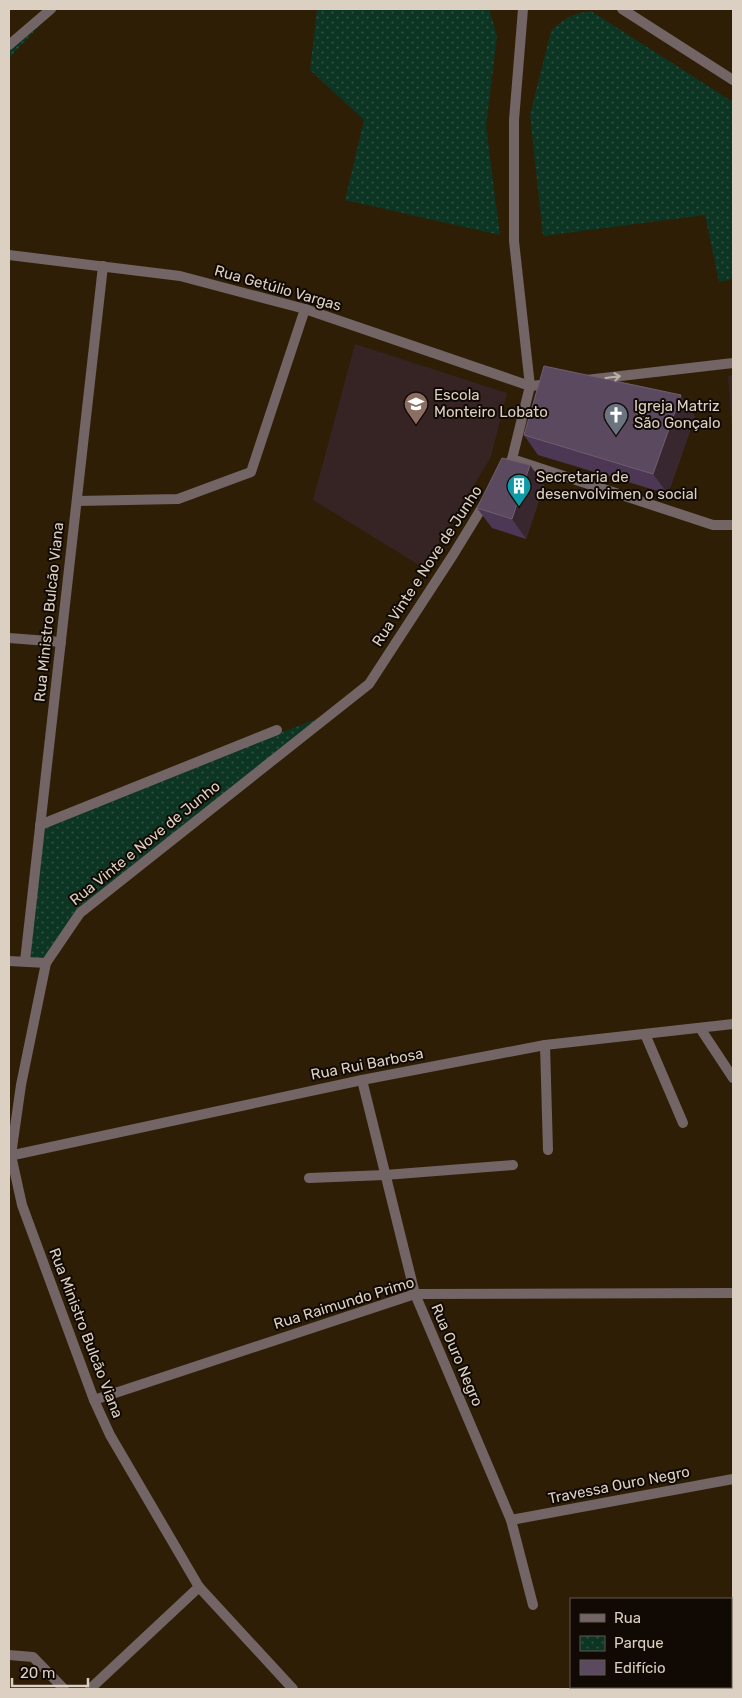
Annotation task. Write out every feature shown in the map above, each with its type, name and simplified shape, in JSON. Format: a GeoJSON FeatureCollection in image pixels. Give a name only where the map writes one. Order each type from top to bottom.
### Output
{"type":"FeatureCollection","features":[{"type":"Feature","properties":{"kind":"street"},"geometry":{"type":"LineString","coordinates":[[9,45],[51,9]]}},
{"type":"Feature","properties":{"kind":"street"},"geometry":{"type":"LineString","coordinates":[[502,475],[512,459],[530,386],[514,241],[514,120],[523,9]]}},
{"type":"Feature","properties":{"kind":"street"},"geometry":{"type":"LineString","coordinates":[[622,9],[733,80]]}},
{"type":"Feature","properties":{"kind":"street","name":"Rua Getúlio Vargas"},"geometry":{"type":"LineString","coordinates":[[9,255],[180,276],[305,309],[530,386]]}},
{"type":"Feature","properties":{"kind":"street","name":"Rua Ministro Bulcão Viana"},"geometry":{"type":"LineString","coordinates":[[25,961],[103,266]]}},
{"type":"Feature","properties":{"kind":"street"},"geometry":{"type":"LineString","coordinates":[[77,501],[178,499],[251,472],[305,309]]}},
{"type":"Feature","properties":{"kind":"street"},"geometry":{"type":"LineString","coordinates":[[578,381],[733,363]]}},
{"type":"Feature","properties":{"kind":"street"},"geometry":{"type":"LineString","coordinates":[[530,386],[559,383]]}},
{"type":"Feature","properties":{"kind":"street"},"geometry":{"type":"LineString","coordinates":[[512,459],[714,525],[733,525]]}},
{"type":"Feature","properties":{"kind":"street","name":"Rua Vinte e Nove de Junho"},"geometry":{"type":"LineString","coordinates":[[46,963],[80,913],[369,684],[453,555],[492,491]]}},
{"type":"Feature","properties":{"kind":"street"},"geometry":{"type":"LineString","coordinates":[[9,638],[61,642]]}},
{"type":"Feature","properties":{"kind":"street","name":"Rua Vinte e Nove de Junho"},"geometry":{"type":"LineString","coordinates":[[40,825],[277,730]]}},
{"type":"Feature","properties":{"kind":"street"},"geometry":{"type":"LineString","coordinates":[[9,961],[46,963]]}},
{"type":"Feature","properties":{"kind":"street","name":"Rua Ministro Bulcão Viana"},"geometry":{"type":"LineString","coordinates":[[46,963],[21,1085],[10,1155],[22,1205],[94,1400],[110,1435],[200,1587],[293,1689]]}},
{"type":"Feature","properties":{"kind":"street","name":"Rua Rui Barbosa"},"geometry":{"type":"LineString","coordinates":[[10,1155],[362,1080],[545,1045],[733,1024]]}},
{"type":"Feature","properties":{"kind":"street"},"geometry":{"type":"LineString","coordinates":[[700,1028],[733,1078]]}},
{"type":"Feature","properties":{"kind":"street"},"geometry":{"type":"LineString","coordinates":[[646,1034],[683,1124]]}},
{"type":"Feature","properties":{"kind":"street"},"geometry":{"type":"LineString","coordinates":[[545,1045],[548,1150]]}},
{"type":"Feature","properties":{"kind":"street","name":"Rua Ouro Negro"},"geometry":{"type":"LineString","coordinates":[[362,1080],[415,1294],[511,1520],[533,1605]]}},
{"type":"Feature","properties":{"kind":"street"},"geometry":{"type":"LineString","coordinates":[[309,1178],[385,1175],[513,1165]]}},
{"type":"Feature","properties":{"kind":"street","name":"Rua Raimundo Primo"},"geometry":{"type":"LineString","coordinates":[[94,1400],[415,1294],[733,1293]]}},
{"type":"Feature","properties":{"kind":"street","name":"Travessa Ouro Negro"},"geometry":{"type":"LineString","coordinates":[[511,1520],[733,1479]]}},
{"type":"Feature","properties":{"kind":"street"},"geometry":{"type":"LineString","coordinates":[[90,1689],[200,1587]]}},
{"type":"Feature","properties":{"kind":"street"},"geometry":{"type":"LineString","coordinates":[[9,1655],[33,1657],[64,1689]]}},
{"type":"Feature","properties":{"kind":"shaded area","name":"Escola Monteiro Lobato"},"geometry":{"type":"Polygon","coordinates":[[[355,344],[507,393],[491,457],[424,568],[313,500],[355,344]]]}},
{"type":"Feature","properties":{"kind":"shaded area"},"geometry":{"type":"Polygon","coordinates":[[[733,375],[733,446],[728,376],[733,375]]]}},
{"type":"Feature","properties":{"kind":"green space"},"geometry":{"type":"Polygon","coordinates":[[[55,9],[9,58],[9,45],[55,9]]]}},
{"type":"Feature","properties":{"kind":"green space"},"geometry":{"type":"Polygon","coordinates":[[[317,9],[489,9],[497,36],[486,127],[500,235],[345,200],[364,120],[310,70],[317,9]]]}},
{"type":"Feature","properties":{"kind":"green space"},"geometry":{"type":"Polygon","coordinates":[[[591,11],[733,102],[733,279],[719,282],[705,215],[543,236],[530,115],[551,31],[569,17],[591,11]]]}},
{"type":"Feature","properties":{"kind":"green space"},"geometry":{"type":"Polygon","coordinates":[[[332,713],[80,913],[46,963],[25,961],[40,825],[332,713]]]}},
{"type":"Feature","properties":{"kind":"building","name":"Igreja Matriz São Gonçalo"},"geometry":{"type":"Polygon","coordinates":[[[544,366],[681,395],[653,474],[524,435],[544,366]]]}},
{"type":"Feature","properties":{"kind":"building"},"geometry":{"type":"Polygon","coordinates":[[[502,458],[530,465],[512,519],[477,508],[502,458]]]}},
{"type":"Feature","properties":{"kind":"place","name":"Escola Monteiro Lobato"},"geometry":{"type":"Point","coordinates":[416,425]}},
{"type":"Feature","properties":{"kind":"place","name":"Igreja Matriz São Gonçalo"},"geometry":{"type":"Point","coordinates":[616,436]}},
{"type":"Feature","properties":{"kind":"place","name":"Secretaria de desenvolvimen o social"},"geometry":{"type":"Point","coordinates":[519,507]}}]}
